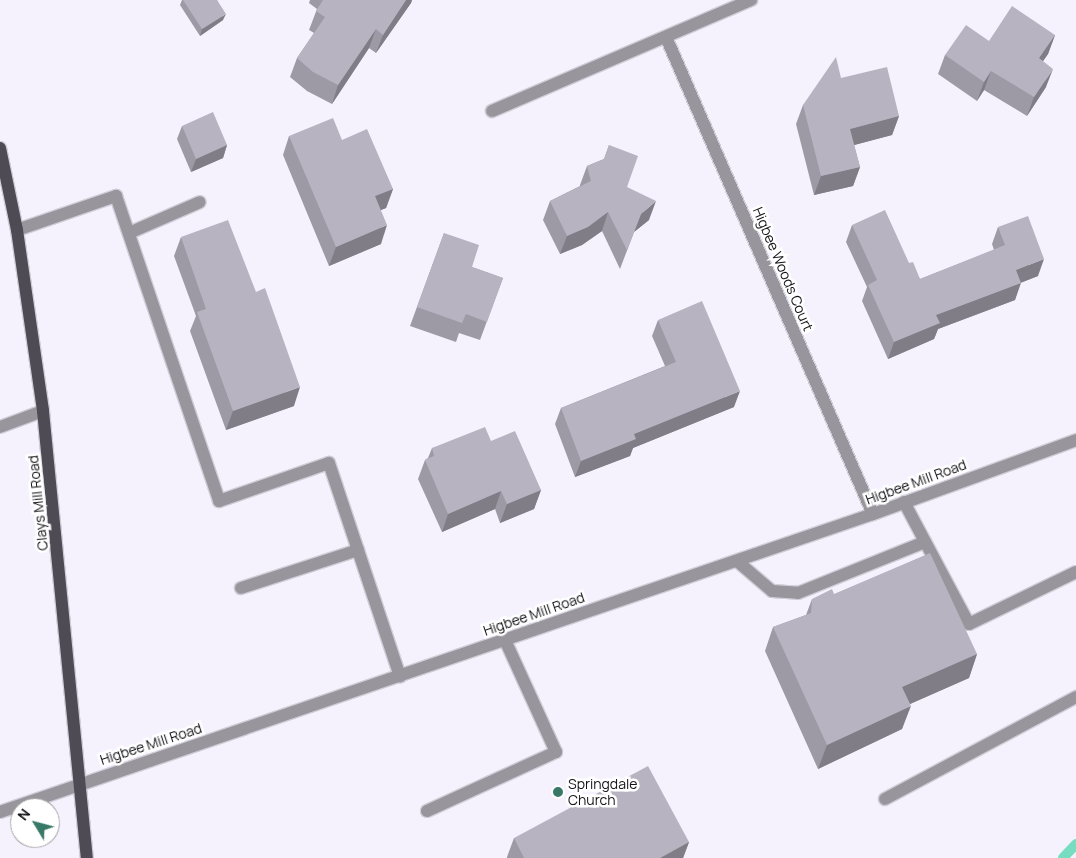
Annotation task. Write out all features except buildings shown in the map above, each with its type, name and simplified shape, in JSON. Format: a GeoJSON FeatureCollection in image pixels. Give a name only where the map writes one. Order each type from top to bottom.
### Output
{"type":"FeatureCollection","features":[{"type":"Feature","properties":{"kind":"main road","name":"Clays Mill Road"},"geometry":{"type":"LineString","coordinates":[[0,148],[18,230],[43,411],[87,858]]}},
{"type":"Feature","properties":{"kind":"street"},"geometry":{"type":"LineString","coordinates":[[492,111],[752,0]]}},
{"type":"Feature","properties":{"kind":"street","name":"Higbee Woods Court"},"geometry":{"type":"LineString","coordinates":[[666,37],[873,514]]}},
{"type":"Feature","properties":{"kind":"street"},"geometry":{"type":"LineString","coordinates":[[18,230],[116,196],[218,501],[328,463],[400,677]]}},
{"type":"Feature","properties":{"kind":"street"},"geometry":{"type":"LineString","coordinates":[[128,234],[200,202]]}},
{"type":"Feature","properties":{"kind":"street"},"geometry":{"type":"LineString","coordinates":[[0,427],[43,411]]}},
{"type":"Feature","properties":{"kind":"street","name":"Higbee Mill Road"},"geometry":{"type":"LineString","coordinates":[[0,812],[80,783],[400,677],[873,514],[1076,440]]}},
{"type":"Feature","properties":{"kind":"street"},"geometry":{"type":"LineString","coordinates":[[904,502],[969,624],[1076,572]]}},
{"type":"Feature","properties":{"kind":"street"},"geometry":{"type":"LineString","coordinates":[[737,560],[772,591],[798,593],[926,542]]}},
{"type":"Feature","properties":{"kind":"street"},"geometry":{"type":"LineString","coordinates":[[242,588],[358,550]]}},
{"type":"Feature","properties":{"kind":"street"},"geometry":{"type":"LineString","coordinates":[[427,811],[556,752],[505,640]]}},
{"type":"Feature","properties":{"kind":"street"},"geometry":{"type":"LineString","coordinates":[[885,798],[1076,697]]}},
{"type":"Feature","properties":{"kind":"waterway"},"geometry":{"type":"LineString","coordinates":[[1063,858],[1076,844]]}},
{"type":"Feature","properties":{"kind":"place","name":"Springdale Church"},"geometry":{"type":"Point","coordinates":[558,792]}}]}
